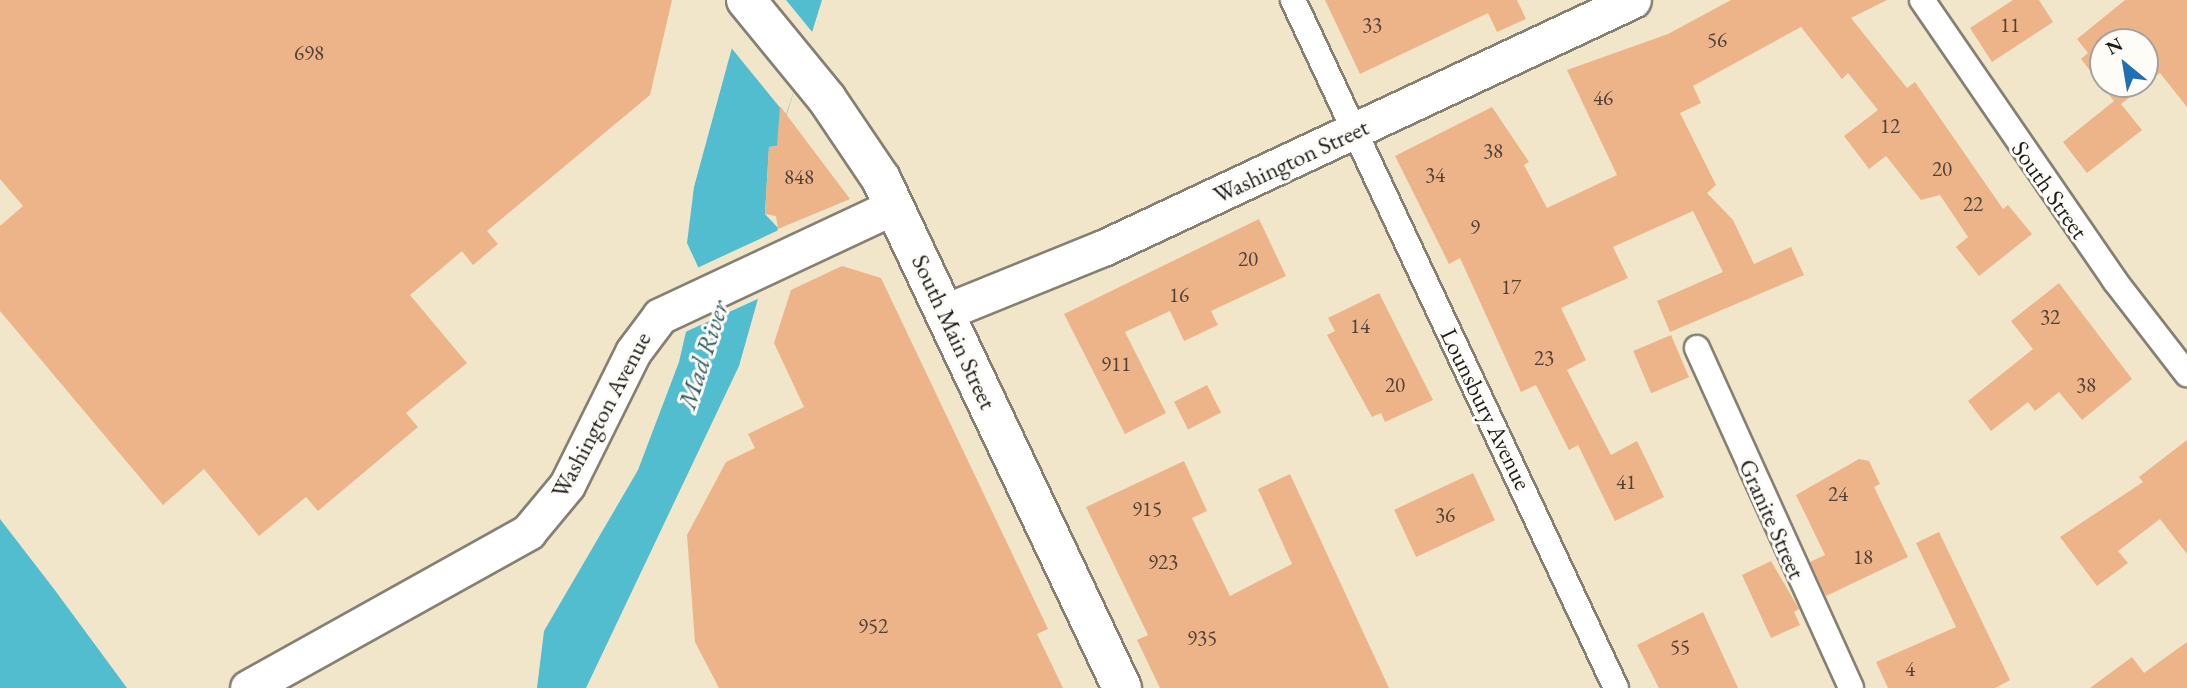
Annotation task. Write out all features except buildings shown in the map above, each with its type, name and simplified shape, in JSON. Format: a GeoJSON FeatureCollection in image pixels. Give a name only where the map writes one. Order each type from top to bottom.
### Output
{"type":"FeatureCollection","features":[{"type":"Feature","properties":{"kind":"main road","name":"South Main Street"},"geometry":{"type":"LineString","coordinates":[[746,0],[802,68],[871,160],[1122,688]]}},
{"type":"Feature","properties":{"kind":"main road","name":"Washington Street"},"geometry":{"type":"LineString","coordinates":[[945,312],[1102,248],[1633,0]]}},
{"type":"Feature","properties":{"kind":"main road","name":"Washington Avenue"},"geometry":{"type":"LineString","coordinates":[[248,688],[528,532],[567,485],[643,334],[685,302],[895,206]]}},
{"type":"Feature","properties":{"kind":"street","name":"Lounsbury Avenue"},"geometry":{"type":"LineString","coordinates":[[1293,0],[1616,688]]}},
{"type":"Feature","properties":{"kind":"street","name":"South Street"},"geometry":{"type":"LineString","coordinates":[[1922,0],[2107,270],[2187,374]]}},
{"type":"Feature","properties":{"kind":"street","name":"Granite Street"},"geometry":{"type":"LineString","coordinates":[[1697,348],[1851,688]]}},
{"type":"Feature","properties":{"kind":"water","name":"Mad River"},"geometry":{"type":"Polygon","coordinates":[[[745,0],[822,0],[777,146],[769,147],[765,214],[778,228],[739,366],[586,688],[537,688],[544,631],[638,470],[679,362],[700,271],[687,243],[694,187],[745,0]]]}},
{"type":"Feature","properties":{"kind":"water"},"geometry":{"type":"Polygon","coordinates":[[[0,519],[54,589],[127,688],[0,688],[0,519]]]}},
{"type":"Feature","properties":{"kind":"pier"},"geometry":{"type":"Polygon","coordinates":[[[741,0],[786,0],[813,33],[786,115],[729,45],[741,0]]]}},
{"type":"Feature","properties":{"kind":"pier"},"geometry":{"type":"Polygon","coordinates":[[[781,229],[762,297],[683,333],[695,269],[781,229]]]}}]}
